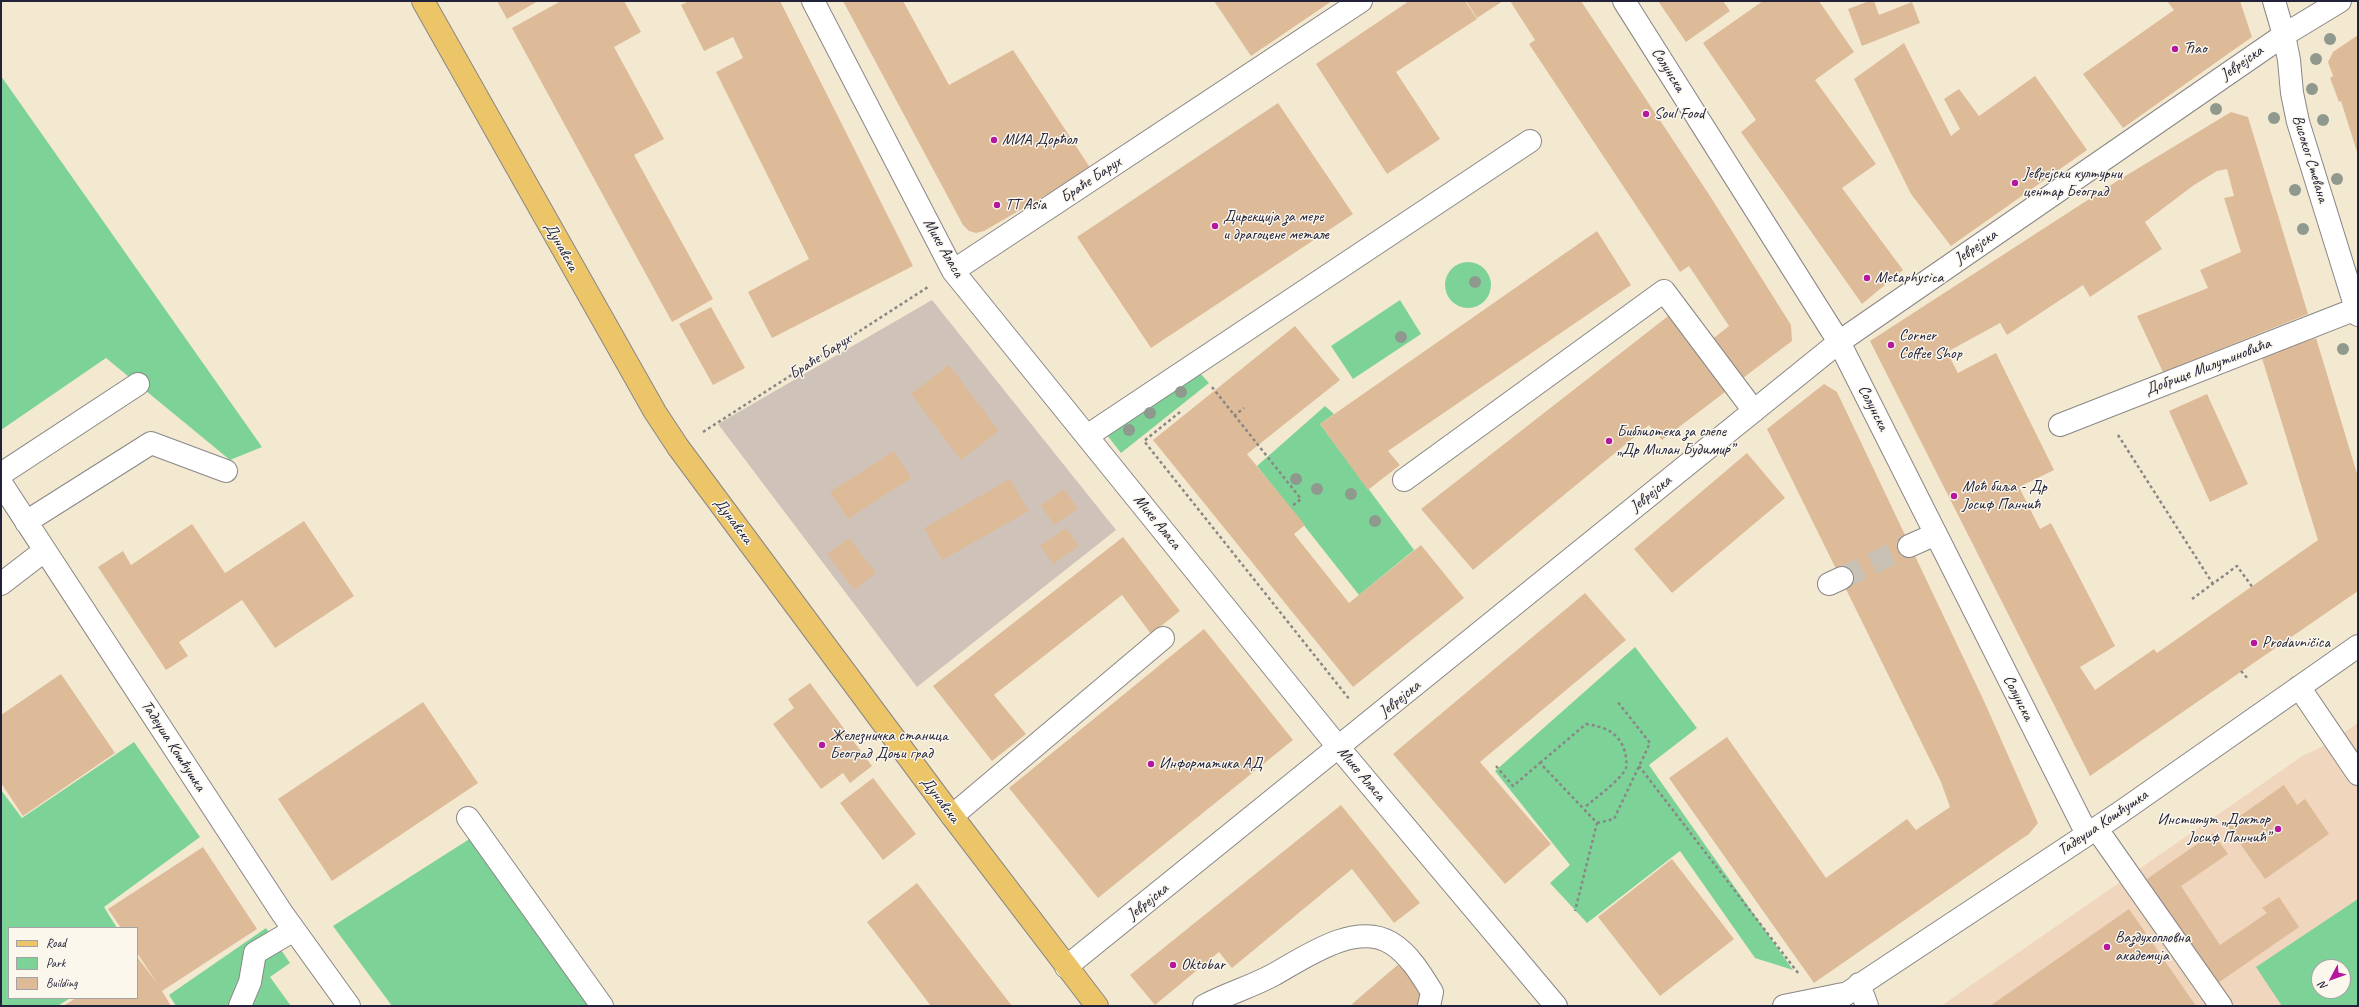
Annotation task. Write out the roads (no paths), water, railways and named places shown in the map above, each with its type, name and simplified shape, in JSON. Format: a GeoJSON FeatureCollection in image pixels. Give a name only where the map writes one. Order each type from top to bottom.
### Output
{"type":"FeatureCollection","features":[{"type":"Feature","properties":{"kind":"main road","name":"Дунавска"},"geometry":{"type":"LineString","coordinates":[[422,1],[655,412],[678,447],[952,816],[1097,1006]]}},
{"type":"Feature","properties":{"kind":"street","name":"Мике Аласа"},"geometry":{"type":"LineString","coordinates":[[813,1],[953,271],[1339,748],[1556,1006]]}},
{"type":"Feature","properties":{"kind":"street","name":"Браће Барух"},"geometry":{"type":"LineString","coordinates":[[953,271],[1361,1]]}},
{"type":"Feature","properties":{"kind":"street","name":"Солунска"},"geometry":{"type":"LineString","coordinates":[[1624,1],[1839,342],[1936,534],[2092,831],[2221,1006]]}},
{"type":"Feature","properties":{"kind":"street","name":"Високог Стевана"},"geometry":{"type":"LineString","coordinates":[[2274,1],[2284,34],[2289,60],[2292,93],[2298,122],[2351,267],[2357,312]]}},
{"type":"Feature","properties":{"kind":"street","name":"Јеврејска"},"geometry":{"type":"LineString","coordinates":[[1066,967],[1369,724],[1839,342],[2284,34],[2340,1]]}},
{"type":"Feature","properties":{"kind":"street"},"geometry":{"type":"LineString","coordinates":[[1087,436],[1530,142]]}},
{"type":"Feature","properties":{"kind":"street"},"geometry":{"type":"LineString","coordinates":[[1404,480],[1664,291],[1754,411]]}},
{"type":"Feature","properties":{"kind":"street","name":"Добрице Милутиновића"},"geometry":{"type":"LineString","coordinates":[[2060,425],[2357,312]]}},
{"type":"Feature","properties":{"kind":"street"},"geometry":{"type":"LineString","coordinates":[[1,474],[138,384]]}},
{"type":"Feature","properties":{"kind":"street"},"geometry":{"type":"LineString","coordinates":[[26,522],[151,443],[226,471]]}},
{"type":"Feature","properties":{"kind":"street","name":"Тадеуша Кошћушка"},"geometry":{"type":"LineString","coordinates":[[1,483],[44,551],[294,930],[349,1006]]}},
{"type":"Feature","properties":{"kind":"street"},"geometry":{"type":"LineString","coordinates":[[1909,546],[1936,534]]}},
{"type":"Feature","properties":{"kind":"street"},"geometry":{"type":"LineString","coordinates":[[1,584],[44,551]]}},
{"type":"Feature","properties":{"kind":"street"},"geometry":{"type":"LineString","coordinates":[[952,816],[1163,638]]}},
{"type":"Feature","properties":{"kind":"street","name":"Тадеуша Кошћушка"},"geometry":{"type":"LineString","coordinates":[[1784,1006],[1844,994],[2092,831],[2358,646]]}},
{"type":"Feature","properties":{"kind":"street"},"geometry":{"type":"LineString","coordinates":[[2299,687],[2358,774]]}},
{"type":"Feature","properties":{"kind":"street"},"geometry":{"type":"LineString","coordinates":[[468,818],[602,1006]]}},
{"type":"Feature","properties":{"kind":"street"},"geometry":{"type":"LineString","coordinates":[[240,1006],[250,982],[256,953],[294,930]]}},
{"type":"Feature","properties":{"kind":"street"},"geometry":{"type":"LineString","coordinates":[[1204,1006],[1226,994],[1268,978],[1335,941],[1369,936],[1391,943],[1415,966],[1432,992],[1429,1006]]}},
{"type":"Feature","properties":{"kind":"street"},"geometry":{"type":"LineString","coordinates":[[1844,994],[1867,1006]]}},
{"type":"Feature","properties":{"kind":"tunnel"},"geometry":{"type":"LineString","coordinates":[[1842,578],[1909,546]]}},
{"type":"Feature","properties":{"kind":"place","name":"Ћао"},"geometry":{"type":"Point","coordinates":[2175,49]}},
{"type":"Feature","properties":{"kind":"place","name":"Soul Food"},"geometry":{"type":"Point","coordinates":[1646,114]}},
{"type":"Feature","properties":{"kind":"place","name":"МИА Дорћол"},"geometry":{"type":"Point","coordinates":[994,140]}},
{"type":"Feature","properties":{"kind":"place","name":"Јеврејски културни центар Београд"},"geometry":{"type":"Point","coordinates":[2015,183]}},
{"type":"Feature","properties":{"kind":"place","name":"TT Asia"},"geometry":{"type":"Point","coordinates":[997,205]}},
{"type":"Feature","properties":{"kind":"place","name":"Дирекција за мере и драгоцене метале"},"geometry":{"type":"Point","coordinates":[1215,226]}},
{"type":"Feature","properties":{"kind":"place","name":"Metaphysica"},"geometry":{"type":"Point","coordinates":[1867,278]}},
{"type":"Feature","properties":{"kind":"place","name":"Corner Coffee Shop"},"geometry":{"type":"Point","coordinates":[1891,345]}},
{"type":"Feature","properties":{"kind":"place","name":"Библиотека за слепе „Др Милан Будимир”"},"geometry":{"type":"Point","coordinates":[1609,441]}},
{"type":"Feature","properties":{"kind":"place","name":"Моћ биља - Др Јосиф Панчић"},"geometry":{"type":"Point","coordinates":[1954,496]}},
{"type":"Feature","properties":{"kind":"place","name":"Prodavničica"},"geometry":{"type":"Point","coordinates":[2254,643]}},
{"type":"Feature","properties":{"kind":"place","name":"Железничка станица Београд Доњи град"},"geometry":{"type":"Point","coordinates":[822,745]}},
{"type":"Feature","properties":{"kind":"place","name":"Информатика АД"},"geometry":{"type":"Point","coordinates":[1151,764]}},
{"type":"Feature","properties":{"kind":"place","name":"Институт „Доктор Јосиф Панчић”"},"geometry":{"type":"Point","coordinates":[2278,829]}},
{"type":"Feature","properties":{"kind":"place","name":"Ваздухопловна академија"},"geometry":{"type":"Point","coordinates":[2107,947]}},
{"type":"Feature","properties":{"kind":"place","name":"Oktobar"},"geometry":{"type":"Point","coordinates":[1173,965]}}]}
